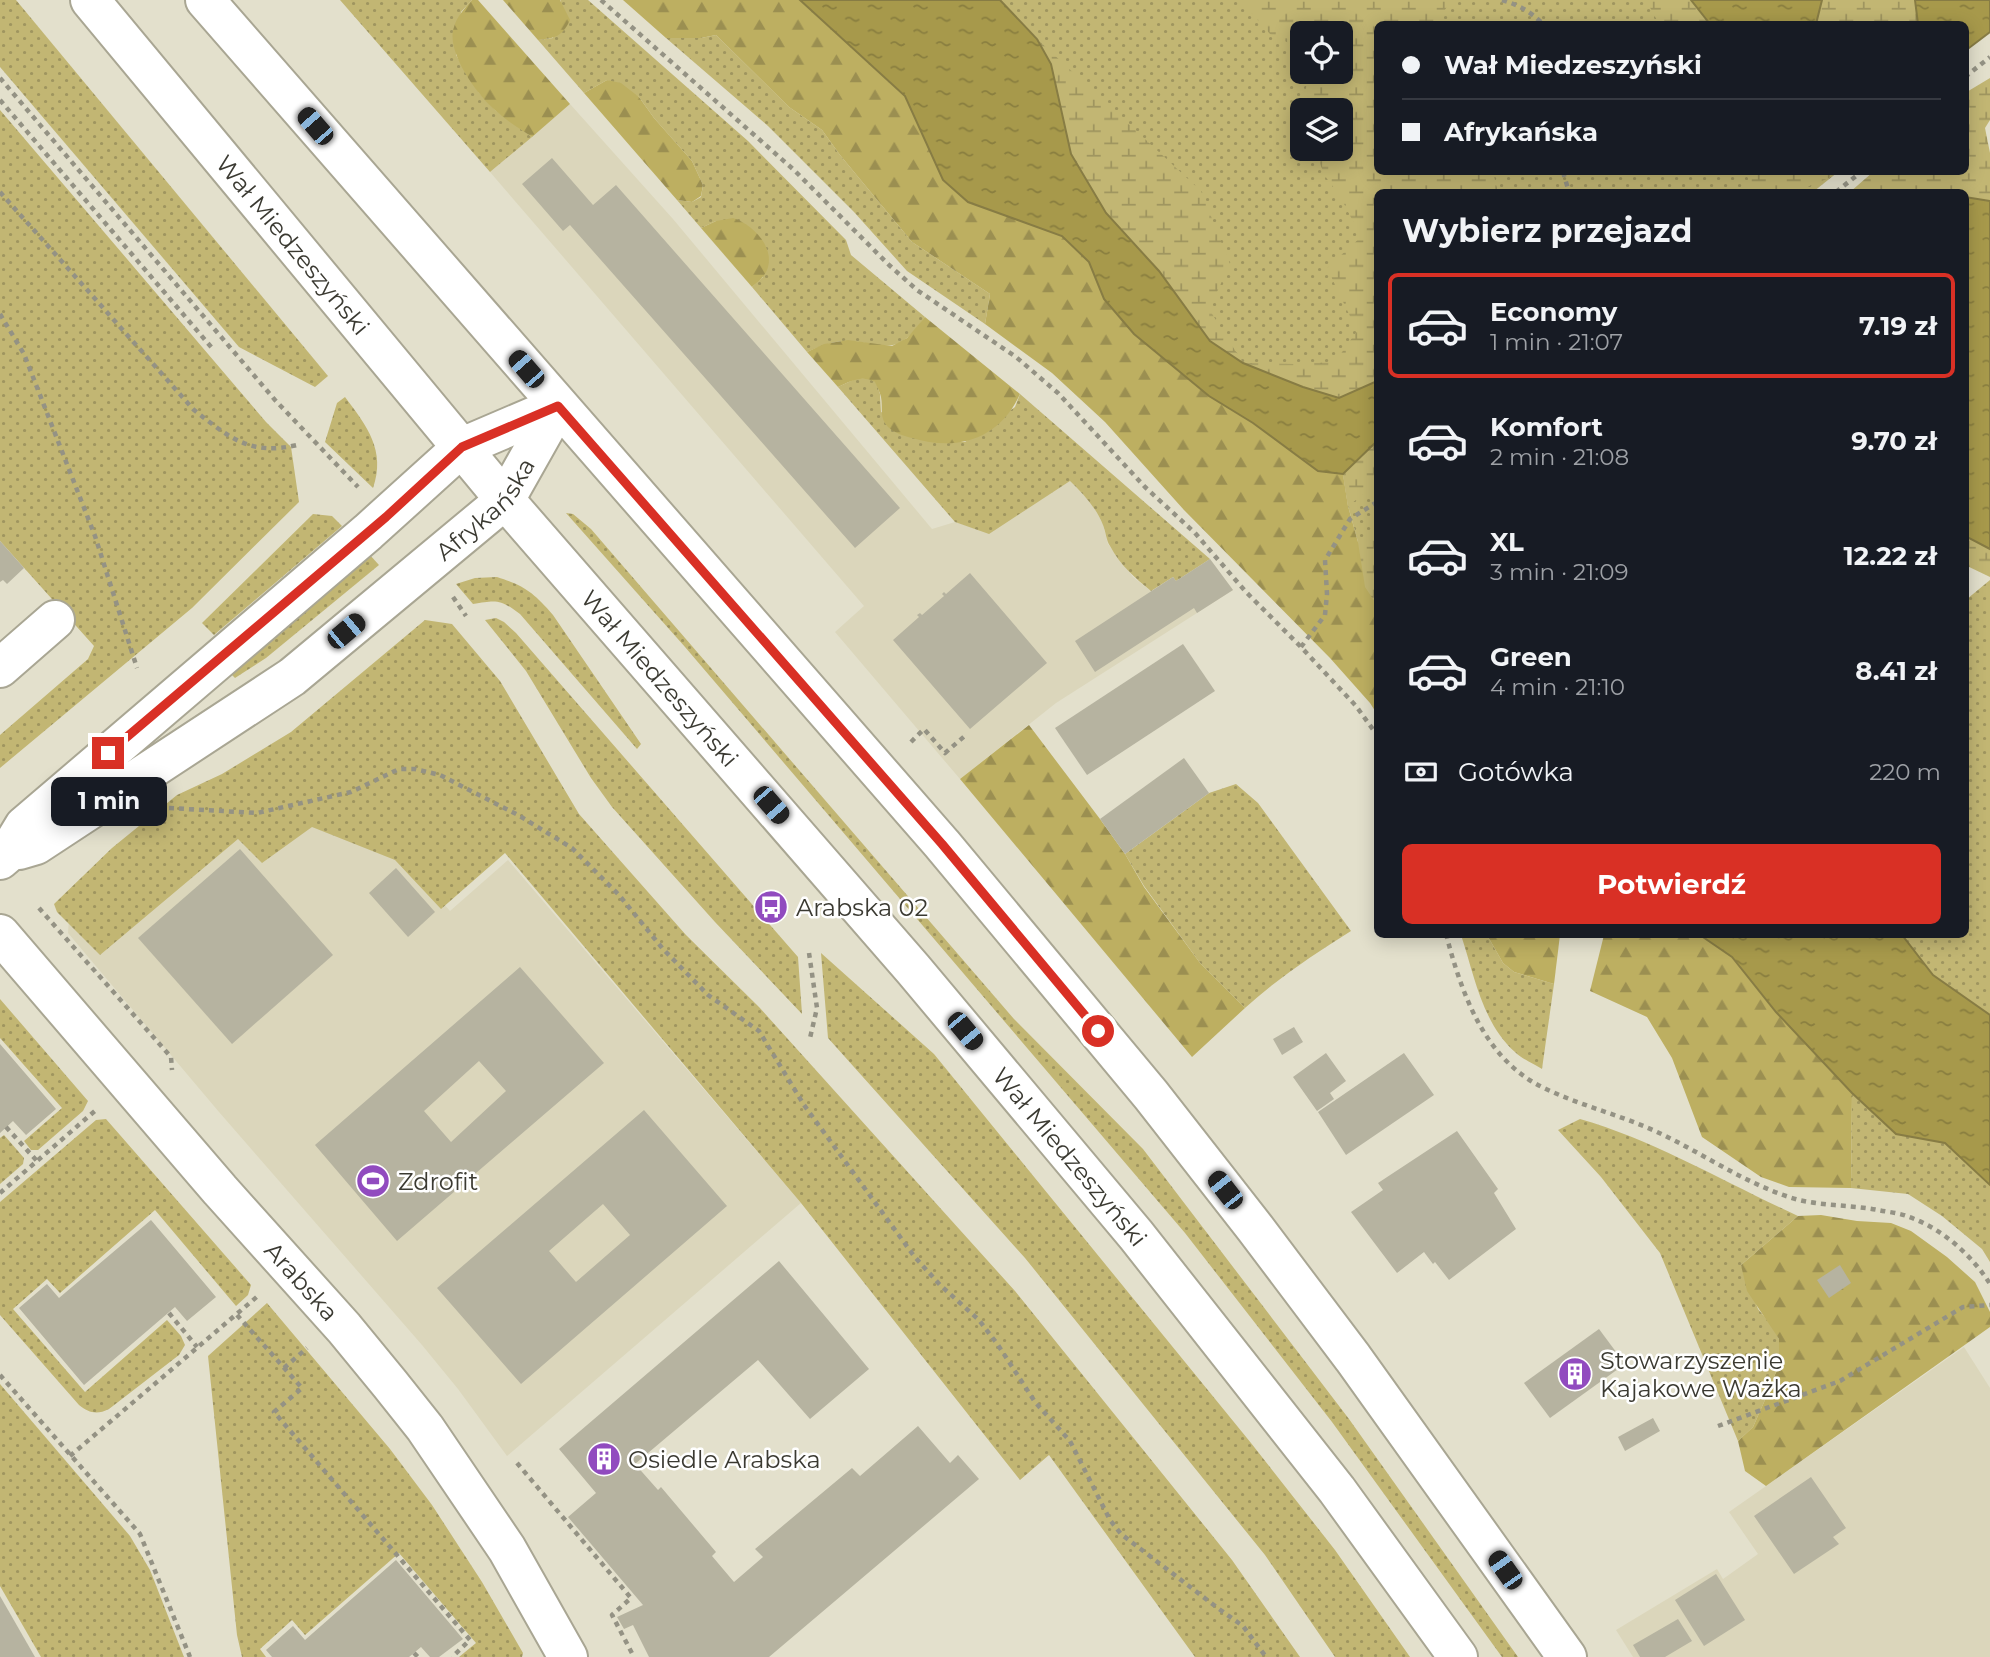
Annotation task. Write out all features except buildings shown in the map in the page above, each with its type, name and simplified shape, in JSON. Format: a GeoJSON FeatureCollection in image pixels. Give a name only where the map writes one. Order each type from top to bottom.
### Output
{"type":"FeatureCollection","features":[{"type":"Feature","properties":{"kind":"main road","name":"Wał Miedzeszyński"},"geometry":{"type":"LineString","coordinates":[[90,0],[505,500],[913,968],[1136,1235],[1276,1411],[1427,1611],[1458,1657]]}},
{"type":"Feature","properties":{"kind":"main road"},"geometry":{"type":"LineString","coordinates":[[205,0],[942,844],[1151,1095],[1353,1358],[1567,1657]]}},
{"type":"Feature","properties":{"kind":"main road","name":"Afrykańska"},"geometry":{"type":"LineString","coordinates":[[2,853],[24,826],[386,517],[462,447],[558,406]]}},
{"type":"Feature","properties":{"kind":"main road","name":"Afrykańska"},"geometry":{"type":"LineString","coordinates":[[2,853],[36,845],[292,677],[505,500],[558,406]]}},
{"type":"Feature","properties":{"kind":"main road"},"geometry":{"type":"LineString","coordinates":[[0,668],[55,620]]}},
{"type":"Feature","properties":{"kind":"main road","name":"Arabska"},"geometry":{"type":"LineString","coordinates":[[0,934],[220,1190],[344,1328],[425,1428],[507,1549],[568,1657]]}},
{"type":"Feature","properties":{"kind":"path"},"geometry":{"type":"LineString","coordinates":[[601,0],[794,170],[917,290],[1017,357],[1058,393],[1145,487],[1195,533],[1246,592],[1356,706],[1374,731]]}},
{"type":"Feature","properties":{"kind":"path"},"geometry":{"type":"LineString","coordinates":[[1502,0],[1518,5],[1541,21]]}},
{"type":"Feature","properties":{"kind":"path"},"geometry":{"type":"LineString","coordinates":[[1969,74],[1990,57]]}},
{"type":"Feature","properties":{"kind":"path"},"geometry":{"type":"LineString","coordinates":[[0,78],[275,400],[386,517]]}},
{"type":"Feature","properties":{"kind":"path"},"geometry":{"type":"LineString","coordinates":[[0,100],[212,348]]}},
{"type":"Feature","properties":{"kind":"path"},"geometry":{"type":"LineString","coordinates":[[1840,189],[1857,175]]}},
{"type":"Feature","properties":{"kind":"path"},"geometry":{"type":"LineString","coordinates":[[0,192],[194,410],[224,433],[250,446],[277,449],[297,444]]}},
{"type":"Feature","properties":{"kind":"path"},"geometry":{"type":"LineString","coordinates":[[0,314],[24,354],[95,536],[137,668]]}},
{"type":"Feature","properties":{"kind":"path"},"geometry":{"type":"LineString","coordinates":[[1301,647],[1325,615],[1325,560],[1350,519],[1374,504]]}},
{"type":"Feature","properties":{"kind":"path"},"geometry":{"type":"LineString","coordinates":[[428,563],[466,616]]}},
{"type":"Feature","properties":{"kind":"path"},"geometry":{"type":"LineString","coordinates":[[911,742],[924,729],[945,753],[967,734]]}},
{"type":"Feature","properties":{"kind":"path"},"geometry":{"type":"LineString","coordinates":[[167,808],[257,813],[351,792],[399,769],[415,769],[440,775],[517,815],[572,848],[619,895],[663,949],[708,995],[759,1031],[804,1105],[914,1256],[940,1285],[979,1320],[1035,1402],[1070,1441],[1110,1520],[1121,1534],[1243,1626],[1266,1657]]}},
{"type":"Feature","properties":{"kind":"path"},"geometry":{"type":"LineString","coordinates":[[1447,938],[1466,999],[1482,1031],[1499,1054],[1520,1074],[1545,1089],[1655,1131],[1765,1187],[1822,1204],[1877,1209],[1909,1217],[1939,1232],[1960,1249],[1990,1284]]}},
{"type":"Feature","properties":{"kind":"path"},"geometry":{"type":"LineString","coordinates":[[809,953],[817,1008],[810,1038]]}},
{"type":"Feature","properties":{"kind":"path"},"geometry":{"type":"LineString","coordinates":[[0,1193],[99,1107]]}},
{"type":"Feature","properties":{"kind":"path"},"geometry":{"type":"LineString","coordinates":[[6,1127],[37,1161]]}},
{"type":"Feature","properties":{"kind":"path"},"geometry":{"type":"LineString","coordinates":[[70,1456],[262,1292]]}},
{"type":"Feature","properties":{"kind":"path"},"geometry":{"type":"LineString","coordinates":[[1718,1426],[1840,1381],[1964,1307],[1990,1305]]}},
{"type":"Feature","properties":{"kind":"path"},"geometry":{"type":"LineString","coordinates":[[169,1313],[197,1347]]}},
{"type":"Feature","properties":{"kind":"path"},"geometry":{"type":"LineString","coordinates":[[237,1315],[302,1388],[274,1412],[470,1640],[452,1657]]}},
{"type":"Feature","properties":{"kind":"path"},"geometry":{"type":"LineString","coordinates":[[284,1368],[310,1346]]}},
{"type":"Feature","properties":{"kind":"path"},"geometry":{"type":"LineString","coordinates":[[0,1375],[140,1534],[190,1657]]}},
{"type":"Feature","properties":{"kind":"path"},"geometry":{"type":"LineString","coordinates":[[517,1463],[631,1598],[612,1615],[634,1657]]}},
{"type":"Feature","properties":{"kind":"shaded area"},"geometry":{"type":"Polygon","coordinates":[[[570,104],[673,219],[932,529],[955,522],[989,533],[1070,481],[1091,502],[1103,524],[1108,544],[1133,577],[1151,591],[1173,577],[1176,580],[1210,559],[1233,590],[1056,703],[960,779],[835,632],[864,606],[490,172],[570,104]]]}},
{"type":"Feature","properties":{"kind":"shaded area"},"geometry":{"type":"Polygon","coordinates":[[[312,751],[450,911],[508,860],[801,1203],[507,1456],[422,1345],[219,1112],[68,933],[71,892],[312,751]]]}},
{"type":"Feature","properties":{"kind":"shaded area"},"geometry":{"type":"Polygon","coordinates":[[[1964,1347],[1990,1388],[1990,1657],[1633,1657],[1616,1630],[1717,1569],[1723,1579],[1758,1554],[1729,1512],[1964,1347]]]}},
{"type":"Feature","properties":{"kind":"green space"},"geometry":{"type":"Polygon","coordinates":[[[0,0],[16,0],[328,376],[315,387],[239,347],[0,67],[0,0]]]}},
{"type":"Feature","properties":{"kind":"green space"},"geometry":{"type":"Polygon","coordinates":[[[340,0],[472,0],[461,12],[456,55],[479,93],[495,110],[532,137],[490,172],[340,0]]]}},
{"type":"Feature","properties":{"kind":"green space"},"geometry":{"type":"Polygon","coordinates":[[[472,0],[478,0],[570,104],[532,137],[489,104],[472,84],[459,60],[452,37],[454,27],[472,0]]]}},
{"type":"Feature","properties":{"kind":"green space"},"geometry":{"type":"Polygon","coordinates":[[[503,0],[560,0],[570,20],[557,36],[538,40],[503,0]]]}},
{"type":"Feature","properties":{"kind":"green space"},"geometry":{"type":"Polygon","coordinates":[[[560,0],[588,0],[748,141],[846,240],[851,255],[925,317],[911,334],[893,345],[844,341],[807,352],[752,287],[763,277],[716,221],[701,228],[677,200],[692,202],[701,197],[703,185],[692,161],[639,97],[607,80],[584,93],[538,40],[553,38],[560,0]]]}},
{"type":"Feature","properties":{"kind":"green space"},"geometry":{"type":"Polygon","coordinates":[[[623,0],[800,0],[905,96],[943,180],[967,201],[1062,236],[1089,262],[1104,299],[1209,396],[1343,474],[1358,542],[1374,558],[1374,709],[1330,658],[1184,510],[1105,422],[1052,373],[985,324],[990,294],[912,242],[822,130],[789,107],[716,35],[666,38],[623,0]]]}},
{"type":"Feature","properties":{"kind":"green space"},"geometry":{"type":"Polygon","coordinates":[[[1000,0],[1749,0],[1787,21],[1374,21],[1374,175],[1834,175],[1817,189],[1374,189],[1374,381],[1243,363],[1210,341],[1037,38],[1000,0]]]}},
{"type":"Feature","properties":{"kind":"green space"},"geometry":{"type":"Polygon","coordinates":[[[1000,0],[1037,39],[1201,191],[1230,264],[1209,309],[1243,363],[1335,362],[1357,331],[1327,268],[1361,237],[1319,161],[1353,161],[1353,98],[1303,98],[1307,84],[1353,84],[1353,21],[1290,21],[1290,44],[1270,34],[1240,0],[1452,0],[1437,21],[1374,21],[1374,175],[1494,175],[1497,189],[1374,189],[1374,486],[1348,506],[1343,474],[1318,471],[1253,423],[1209,396],[1134,334],[1104,299],[1089,262],[1062,236],[968,202],[943,180],[1000,0]]]}},
{"type":"Feature","properties":{"kind":"green space"},"geometry":{"type":"Polygon","coordinates":[[[1646,0],[1918,0],[1946,21],[1657,21],[1646,0]]]}},
{"type":"Feature","properties":{"kind":"green space"},"geometry":{"type":"Polygon","coordinates":[[[716,35],[789,107],[822,130],[912,242],[990,294],[985,324],[907,271],[854,212],[768,126],[666,38],[716,35]]]}},
{"type":"Feature","properties":{"kind":"green space"},"geometry":{"type":"Polygon","coordinates":[[[1990,78],[1990,120],[1985,128],[1990,153],[1990,201],[1969,198],[1969,189],[1853,189],[1870,175],[1969,175],[1969,91],[1990,78]]]}},
{"type":"Feature","properties":{"kind":"green space"},"geometry":{"type":"Polygon","coordinates":[[[607,80],[621,83],[639,97],[692,161],[703,185],[701,196],[692,202],[677,200],[584,93],[607,80]]]}},
{"type":"Feature","properties":{"kind":"green space"},"geometry":{"type":"Polygon","coordinates":[[[0,110],[266,422],[291,447],[299,502],[192,608],[0,768],[0,735],[88,659],[94,646],[0,541],[0,110]]]}},
{"type":"Feature","properties":{"kind":"green space"},"geometry":{"type":"Polygon","coordinates":[[[1747,175],[1834,175],[1802,189],[1751,189],[1747,175]]]}},
{"type":"Feature","properties":{"kind":"green space"},"geometry":{"type":"Polygon","coordinates":[[[733,218],[754,231],[768,253],[767,270],[752,287],[701,228],[716,221],[733,218]]]}},
{"type":"Feature","properties":{"kind":"green space"},"geometry":{"type":"Polygon","coordinates":[[[925,317],[1020,394],[1001,422],[975,438],[961,442],[929,442],[896,433],[883,420],[881,397],[875,382],[861,379],[838,387],[807,352],[824,344],[848,340],[892,346],[907,338],[925,317]]]}},
{"type":"Feature","properties":{"kind":"green space"},"geometry":{"type":"Polygon","coordinates":[[[868,378],[876,382],[881,412],[950,442],[965,442],[1015,407],[1020,394],[1210,559],[1176,581],[1173,577],[1151,591],[1118,559],[1097,512],[1070,481],[989,534],[955,522],[838,387],[855,379],[868,378]]]}},
{"type":"Feature","properties":{"kind":"green space"},"geometry":{"type":"Polygon","coordinates":[[[345,397],[367,429],[376,451],[373,488],[325,442],[337,403],[345,397]]]}},
{"type":"Feature","properties":{"kind":"green space"},"geometry":{"type":"Polygon","coordinates":[[[1374,444],[1374,558],[1358,542],[1343,474],[1374,444]]]}},
{"type":"Feature","properties":{"kind":"green space"},"geometry":{"type":"Polygon","coordinates":[[[1969,499],[1990,503],[1990,577],[1969,567],[1969,499]]]}},
{"type":"Feature","properties":{"kind":"green space"},"geometry":{"type":"Polygon","coordinates":[[[566,513],[573,514],[591,529],[1014,1019],[1143,1149],[1349,1419],[1518,1657],[1502,1657],[1332,1422],[1185,1233],[685,647],[566,513]]]}},
{"type":"Feature","properties":{"kind":"green space"},"geometry":{"type":"Polygon","coordinates":[[[313,514],[332,516],[342,526],[214,635],[202,623],[313,514]]]}},
{"type":"Feature","properties":{"kind":"green space"},"geometry":{"type":"Polygon","coordinates":[[[1374,529],[1374,600],[1365,587],[1358,542],[1374,529]]]}},
{"type":"Feature","properties":{"kind":"green space"},"geometry":{"type":"Polygon","coordinates":[[[369,554],[379,565],[266,658],[235,678],[229,672],[369,554]]]}},
{"type":"Feature","properties":{"kind":"green space"},"geometry":{"type":"Polygon","coordinates":[[[497,577],[528,591],[553,615],[641,744],[637,749],[520,614],[498,602],[473,604],[456,584],[475,578],[497,577]]]}},
{"type":"Feature","properties":{"kind":"green space"},"geometry":{"type":"Polygon","coordinates":[[[1990,580],[1990,1023],[1844,938],[1969,938],[1969,597],[1990,580]]]}},
{"type":"Feature","properties":{"kind":"green space"},"geometry":{"type":"Polygon","coordinates":[[[496,618],[516,633],[798,957],[802,1014],[612,807],[591,778],[526,671],[485,620],[496,618]]]}},
{"type":"Feature","properties":{"kind":"green space"},"geometry":{"type":"Polygon","coordinates":[[[425,620],[452,624],[500,681],[579,814],[686,935],[759,1007],[1015,1291],[1232,1560],[1300,1657],[1195,1657],[1049,1455],[1020,1480],[801,1203],[505,853],[441,909],[395,860],[312,827],[262,863],[238,839],[100,955],[57,912],[54,904],[112,848],[177,795],[222,774],[291,732],[425,620]]]}},
{"type":"Feature","properties":{"kind":"green space"},"geometry":{"type":"Polygon","coordinates":[[[1029,725],[1100,819],[1144,887],[1200,963],[1245,1008],[1192,1057],[960,779],[1029,725]]]}},
{"type":"Feature","properties":{"kind":"green space"},"geometry":{"type":"Polygon","coordinates":[[[1236,784],[1258,803],[1351,931],[1296,967],[1245,1008],[1200,963],[1144,886],[1125,854],[1209,793],[1236,784]]]}},
{"type":"Feature","properties":{"kind":"green space"},"geometry":{"type":"Polygon","coordinates":[[[1462,938],[1489,938],[1503,963],[1514,972],[1554,984],[1542,1069],[1518,1055],[1504,1040],[1494,1027],[1480,997],[1462,938]]]}},
{"type":"Feature","properties":{"kind":"green space"},"geometry":{"type":"Polygon","coordinates":[[[1489,938],[1560,938],[1554,984],[1514,972],[1503,963],[1489,938]]]}},
{"type":"Feature","properties":{"kind":"green space"},"geometry":{"type":"Polygon","coordinates":[[[1603,938],[1704,938],[1732,957],[1776,1012],[1852,1093],[1851,1188],[1789,1187],[1761,1177],[1702,1137],[1672,1058],[1647,1017],[1590,991],[1603,938]]]}},
{"type":"Feature","properties":{"kind":"green space"},"geometry":{"type":"Polygon","coordinates":[[[821,953],[934,1054],[1251,1443],[1335,1550],[1410,1657],[1335,1657],[1265,1555],[1025,1258],[828,1038],[821,953]]]}},
{"type":"Feature","properties":{"kind":"green space"},"geometry":{"type":"Polygon","coordinates":[[[0,999],[88,1101],[83,1111],[38,1150],[31,1150],[24,1141],[62,1108],[0,1038],[0,999]]]}},
{"type":"Feature","properties":{"kind":"green space"},"geometry":{"type":"Polygon","coordinates":[[[1852,1093],[1896,1134],[1945,1143],[1990,1185],[1990,1262],[1982,1249],[1942,1216],[1908,1194],[1851,1188],[1852,1093]]]}},
{"type":"Feature","properties":{"kind":"green space"},"geometry":{"type":"Polygon","coordinates":[[[106,1119],[251,1285],[248,1295],[236,1306],[155,1210],[60,1293],[47,1279],[13,1309],[85,1392],[167,1320],[185,1345],[179,1355],[109,1409],[97,1412],[79,1405],[0,1315],[0,1202],[96,1120],[106,1119]]]}},
{"type":"Feature","properties":{"kind":"green space"},"geometry":{"type":"Polygon","coordinates":[[[1580,1119],[1663,1150],[1798,1216],[1741,1265],[1758,1309],[1779,1339],[1779,1362],[1753,1427],[1738,1441],[1660,1253],[1601,1177],[1558,1130],[1580,1119]]]}},
{"type":"Feature","properties":{"kind":"green space"},"geometry":{"type":"Polygon","coordinates":[[[4,1135],[24,1158],[23,1164],[0,1184],[0,1138],[4,1135]]]}},
{"type":"Feature","properties":{"kind":"green space"},"geometry":{"type":"Polygon","coordinates":[[[1821,1215],[1891,1223],[1911,1231],[1947,1257],[1975,1282],[1990,1312],[1990,1327],[1766,1486],[1745,1471],[1738,1441],[1753,1427],[1772,1384],[1779,1362],[1779,1339],[1747,1291],[1741,1265],[1798,1216],[1821,1215]]]}},
{"type":"Feature","properties":{"kind":"green space"},"geometry":{"type":"Polygon","coordinates":[[[267,1303],[390,1449],[432,1505],[482,1582],[523,1653],[522,1657],[459,1657],[476,1643],[399,1553],[305,1635],[292,1620],[260,1649],[266,1657],[242,1657],[237,1635],[208,1356],[267,1303]]]}},
{"type":"Feature","properties":{"kind":"green space"},"geometry":{"type":"Polygon","coordinates":[[[0,1384],[130,1536],[150,1570],[184,1657],[41,1657],[0,1586],[0,1384]]]}},
{"type":"Feature","properties":{"kind":"water"},"geometry":{"type":"Polygon","coordinates":[[[800,0],[1000,0],[1037,39],[1051,64],[1071,154],[1106,213],[1159,271],[1210,341],[1243,363],[1339,398],[1374,382],[1374,444],[1343,474],[1318,471],[1253,423],[1209,396],[1134,334],[1104,299],[1089,262],[1062,236],[968,202],[943,180],[905,96],[800,0]]]}},
{"type":"Feature","properties":{"kind":"water"},"geometry":{"type":"Polygon","coordinates":[[[1691,0],[1822,0],[1817,21],[1708,21],[1691,0]]]}},
{"type":"Feature","properties":{"kind":"water"},"geometry":{"type":"Polygon","coordinates":[[[1915,0],[1990,0],[1990,32],[1969,48],[1969,21],[1918,21],[1915,0]]]}},
{"type":"Feature","properties":{"kind":"water"},"geometry":{"type":"Polygon","coordinates":[[[1969,198],[1990,201],[1990,549],[1969,538],[1969,198]]]}},
{"type":"Feature","properties":{"kind":"water"},"geometry":{"type":"Polygon","coordinates":[[[1704,938],[1904,938],[1933,975],[1990,1015],[1990,1185],[1945,1143],[1896,1134],[1852,1093],[1776,1012],[1732,957],[1704,938]]]}},
{"type":"Feature","properties":{"kind":"place","name":"Arabska 02"},"geometry":{"type":"Point","coordinates":[771,907]}},
{"type":"Feature","properties":{"kind":"place","name":"Zdrofit"},"geometry":{"type":"Point","coordinates":[373,1181]}},
{"type":"Feature","properties":{"kind":"place","name":"Stowarzyszenie Kajakowe Ważka"},"geometry":{"type":"Point","coordinates":[1575,1374]}},
{"type":"Feature","properties":{"kind":"place","name":"Osiedle Arabska"},"geometry":{"type":"Point","coordinates":[604,1459]}},
{"type":"Feature","properties":{"kind":"route"},"geometry":{"type":"LineString","coordinates":[[108,753],[386,517],[462,447],[558,406],[942,844],[1098,1031]]}}]}
